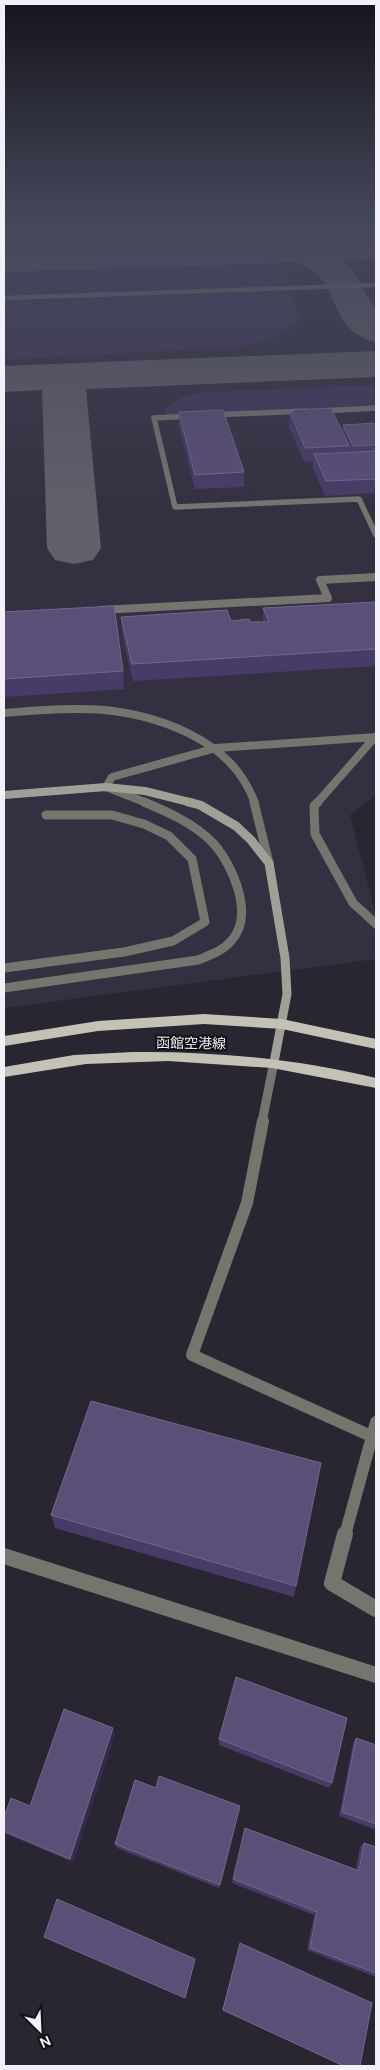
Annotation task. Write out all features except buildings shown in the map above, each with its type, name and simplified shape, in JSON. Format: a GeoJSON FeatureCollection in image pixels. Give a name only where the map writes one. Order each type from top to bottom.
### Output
{"type":"FeatureCollection","features":[{"type":"Feature","properties":{"kind":"main road","name":"函館空港線"},"geometry":{"type":"LineString","coordinates":[[4,1041],[98,1026],[204,1020],[282,1024],[376,1044]]}},
{"type":"Feature","properties":{"kind":"main road","name":"函館空港線"},"geometry":{"type":"LineString","coordinates":[[4,1072],[96,1058],[206,1057],[274,1062],[327,1071],[376,1083]]}},
{"type":"Feature","properties":{"kind":"street"},"geometry":{"type":"LineString","coordinates":[[203,416],[376,408]]}},
{"type":"Feature","properties":{"kind":"street"},"geometry":{"type":"LineString","coordinates":[[193,416],[154,418],[176,507],[360,500],[376,535]]}},
{"type":"Feature","properties":{"kind":"street"},"geometry":{"type":"LineString","coordinates":[[92,611],[328,598],[320,580],[376,578]]}},
{"type":"Feature","properties":{"kind":"street"},"geometry":{"type":"LineString","coordinates":[[4,712],[77,707],[129,712],[154,717],[176,726],[216,748],[248,788],[257,810],[269,862],[284,958],[287,994],[247,1203],[192,1355],[371,1436]]}},
{"type":"Feature","properties":{"kind":"street"},"geometry":{"type":"LineString","coordinates":[[106,787],[112,776],[216,748],[376,737]]}},
{"type":"Feature","properties":{"kind":"street"},"geometry":{"type":"LineString","coordinates":[[376,737],[314,806],[315,834],[353,903],[376,924]]}},
{"type":"Feature","properties":{"kind":"street"},"geometry":{"type":"LineString","coordinates":[[4,988],[198,960],[217,953],[232,942],[239,931],[241,917],[238,883],[232,869],[216,845],[200,831],[174,816],[106,787]]}},
{"type":"Feature","properties":{"kind":"street"},"geometry":{"type":"LineString","coordinates":[[4,795],[106,787],[145,791],[200,805],[236,826],[251,840],[269,862]]}},
{"type":"Feature","properties":{"kind":"street"},"geometry":{"type":"LineString","coordinates":[[4,968],[124,952],[173,941],[205,922],[192,859],[169,836],[144,824],[112,815],[46,815]]}},
{"type":"Feature","properties":{"kind":"street"},"geometry":{"type":"LineString","coordinates":[[376,1422],[332,1583],[376,1609]]}},
{"type":"Feature","properties":{"kind":"street"},"geometry":{"type":"LineString","coordinates":[[4,1556],[376,1675]]}},
{"type":"Feature","properties":{"kind":"shaded area"},"geometry":{"type":"Polygon","coordinates":[[[4,316],[376,316],[376,795],[350,815],[376,916],[376,959],[4,1008],[4,316]]]}},
{"type":"Feature","properties":{"kind":"shaded area"},"geometry":{"type":"Polygon","coordinates":[[[4,316],[300,317],[287,330],[270,339],[232,347],[4,360],[4,316]]]}},
{"type":"Feature","properties":{"kind":"shaded area"},"geometry":{"type":"Polygon","coordinates":[[[376,385],[376,406],[165,415],[166,408],[175,401],[189,395],[205,392],[376,385]]]}},
{"type":"Feature","properties":{"kind":"taxiway"},"geometry":{"type":"LineString","coordinates":[[360,316],[376,330]]}},
{"type":"Feature","properties":{"kind":"taxiway"},"geometry":{"type":"LineString","coordinates":[[63,377],[376,364]]}},
{"type":"Feature","properties":{"kind":"taxiway"},"geometry":{"type":"LineString","coordinates":[[4,379],[63,377]]}},
{"type":"Feature","properties":{"kind":"taxiway"},"geometry":{"type":"LineString","coordinates":[[63,377],[74,548]]}}]}
